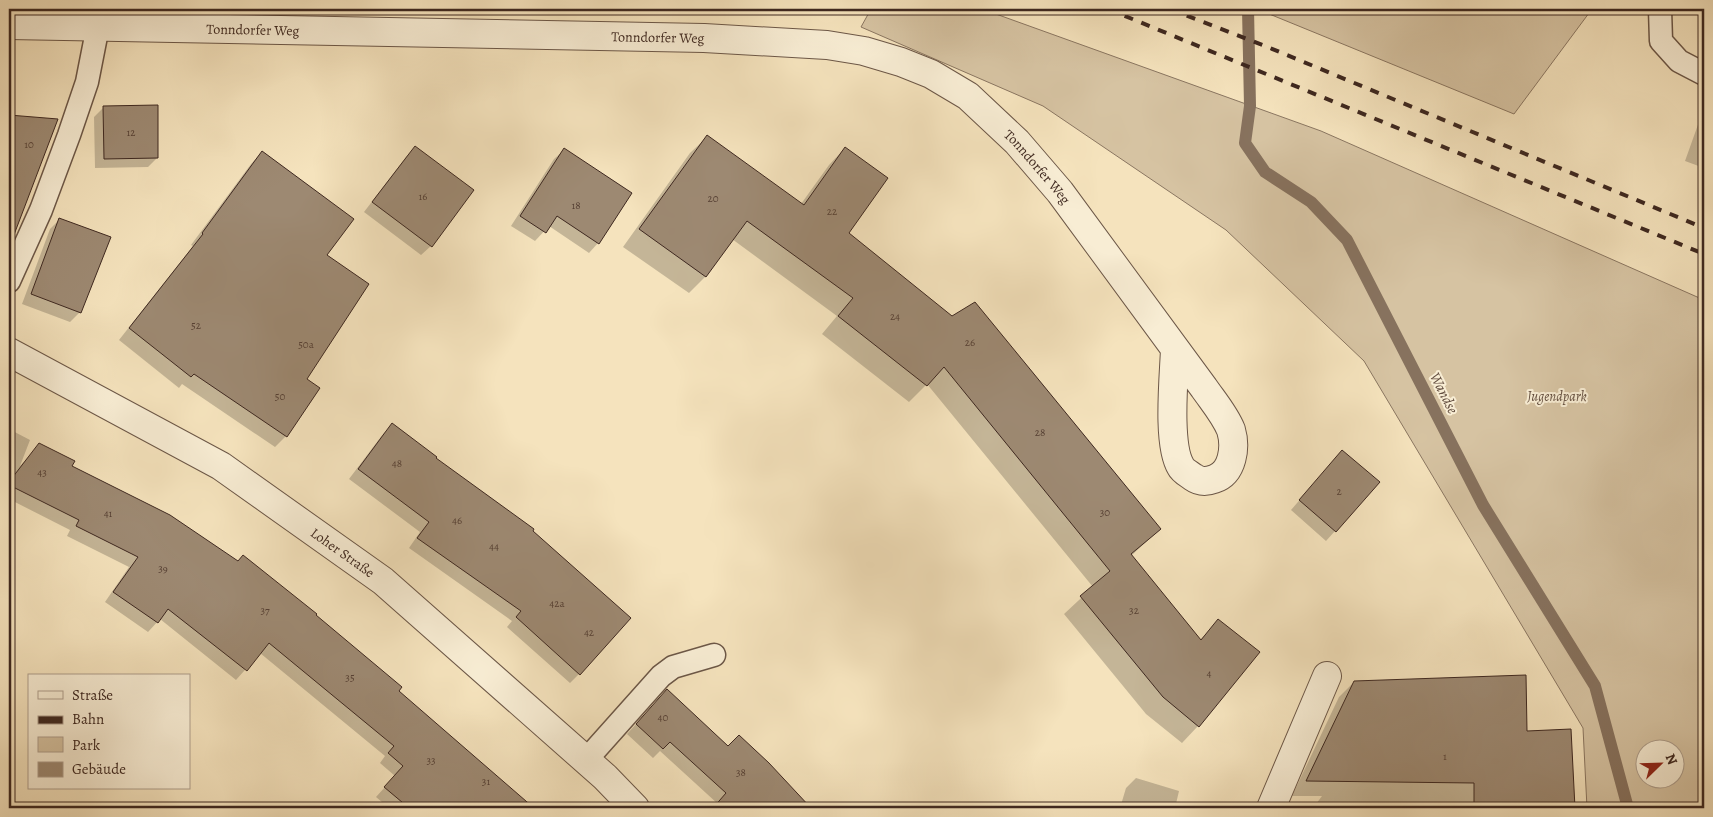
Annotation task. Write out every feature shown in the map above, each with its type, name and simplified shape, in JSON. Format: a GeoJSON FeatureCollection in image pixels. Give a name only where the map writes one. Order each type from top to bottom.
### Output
{"type":"FeatureCollection","features":[{"type":"Feature","properties":{"kind":"street","name":"Tonndorfer Weg"},"geometry":{"type":"LineString","coordinates":[[9,25],[694,38],[827,44],[864,51],[901,62],[930,74],[968,96],[1017,142],[1060,192],[1175,350]]}},
{"type":"Feature","properties":{"kind":"street","name":"Loher Straße"},"geometry":{"type":"LineString","coordinates":[[9,352],[221,466],[383,581],[606,777],[635,808]]}},
{"type":"Feature","properties":{"kind":"street"},"geometry":{"type":"LineString","coordinates":[[1270,808],[1327,676]]}},
{"type":"Feature","properties":{"kind":"lane"},"geometry":{"type":"LineString","coordinates":[[1660,9],[1661,41],[1679,61],[1704,74]]}},
{"type":"Feature","properties":{"kind":"lane"},"geometry":{"type":"LineString","coordinates":[[9,281],[41,210],[69,135],[87,82],[98,26]]}},
{"type":"Feature","properties":{"kind":"lane"},"geometry":{"type":"LineString","coordinates":[[586,760],[661,676],[674,667],[714,655]]}},
{"type":"Feature","properties":{"kind":"green space","name":"Jugendpark"},"geometry":{"type":"Polygon","coordinates":[[[871,9],[982,9],[1321,131],[1704,300],[1704,808],[1587,808],[1583,728],[1364,361],[1226,230],[1043,106],[861,27],[871,9]]]}},
{"type":"Feature","properties":{"kind":"green space"},"geometry":{"type":"Polygon","coordinates":[[[1257,9],[1592,9],[1514,114],[1257,9]]]}},
{"type":"Feature","properties":{"kind":"building"},"geometry":{"type":"Polygon","coordinates":[[[158,105],[158,158],[104,159],[103,106],[158,105]]]}},
{"type":"Feature","properties":{"kind":"building"},"geometry":{"type":"Polygon","coordinates":[[[9,115],[58,119],[12,240],[9,240],[9,115]]]}},
{"type":"Feature","properties":{"kind":"building"},"geometry":{"type":"Polygon","coordinates":[[[707,135],[804,205],[845,147],[888,178],[849,233],[952,316],[975,302],[1161,529],[1131,554],[1201,640],[1218,619],[1260,652],[1199,727],[1163,697],[1080,596],[1110,571],[944,367],[927,386],[838,316],[853,298],[747,221],[706,277],[639,229],[707,135]]]}},
{"type":"Feature","properties":{"kind":"building"},"geometry":{"type":"Polygon","coordinates":[[[415,146],[474,190],[432,247],[372,202],[415,146]]]}},
{"type":"Feature","properties":{"kind":"building"},"geometry":{"type":"Polygon","coordinates":[[[564,148],[632,193],[599,244],[557,216],[546,233],[520,216],[564,148]]]}},
{"type":"Feature","properties":{"kind":"building"},"geometry":{"type":"Polygon","coordinates":[[[262,151],[354,219],[327,255],[369,284],[307,379],[320,388],[287,437],[194,374],[191,377],[129,328],[203,234],[262,151]]]}},
{"type":"Feature","properties":{"kind":"building"},"geometry":{"type":"Polygon","coordinates":[[[59,218],[111,237],[81,313],[31,294],[59,218]]]}},
{"type":"Feature","properties":{"kind":"building"},"geometry":{"type":"Polygon","coordinates":[[[392,423],[436,458],[534,529],[533,531],[631,618],[580,675],[516,617],[521,611],[417,538],[429,522],[358,469],[392,423]]]}},
{"type":"Feature","properties":{"kind":"building"},"geometry":{"type":"Polygon","coordinates":[[[39,443],[75,461],[72,466],[170,515],[238,561],[243,555],[317,614],[402,687],[399,691],[534,808],[409,808],[384,787],[403,766],[388,753],[394,746],[269,643],[247,671],[168,609],[158,623],[113,592],[138,557],[76,526],[79,520],[9,485],[9,482],[39,443]]]}},
{"type":"Feature","properties":{"kind":"building"},"geometry":{"type":"Polygon","coordinates":[[[1342,450],[1380,482],[1336,532],[1299,500],[1342,450]]]}},
{"type":"Feature","properties":{"kind":"building"},"geometry":{"type":"Polygon","coordinates":[[[1526,675],[1527,731],[1571,729],[1575,808],[1474,808],[1474,783],[1306,781],[1354,681],[1526,675]]]}},
{"type":"Feature","properties":{"kind":"building"},"geometry":{"type":"Polygon","coordinates":[[[667,689],[728,746],[739,735],[769,763],[811,808],[713,808],[726,793],[670,742],[663,749],[636,724],[667,689]]]}},
{"type":"Feature","properties":{"kind":"waterway","name":"Wandse"},"geometry":{"type":"LineString","coordinates":[[1248,9],[1250,106],[1245,143],[1265,172],[1311,202],[1347,240],[1483,505],[1595,686],[1628,808]]}},
{"type":"Feature","properties":{"kind":"railway"},"geometry":{"type":"LineString","coordinates":[[1108,9],[1704,254]]}},
{"type":"Feature","properties":{"kind":"railway"},"geometry":{"type":"LineString","coordinates":[[1170,9],[1270,48],[1704,228]]}}]}
